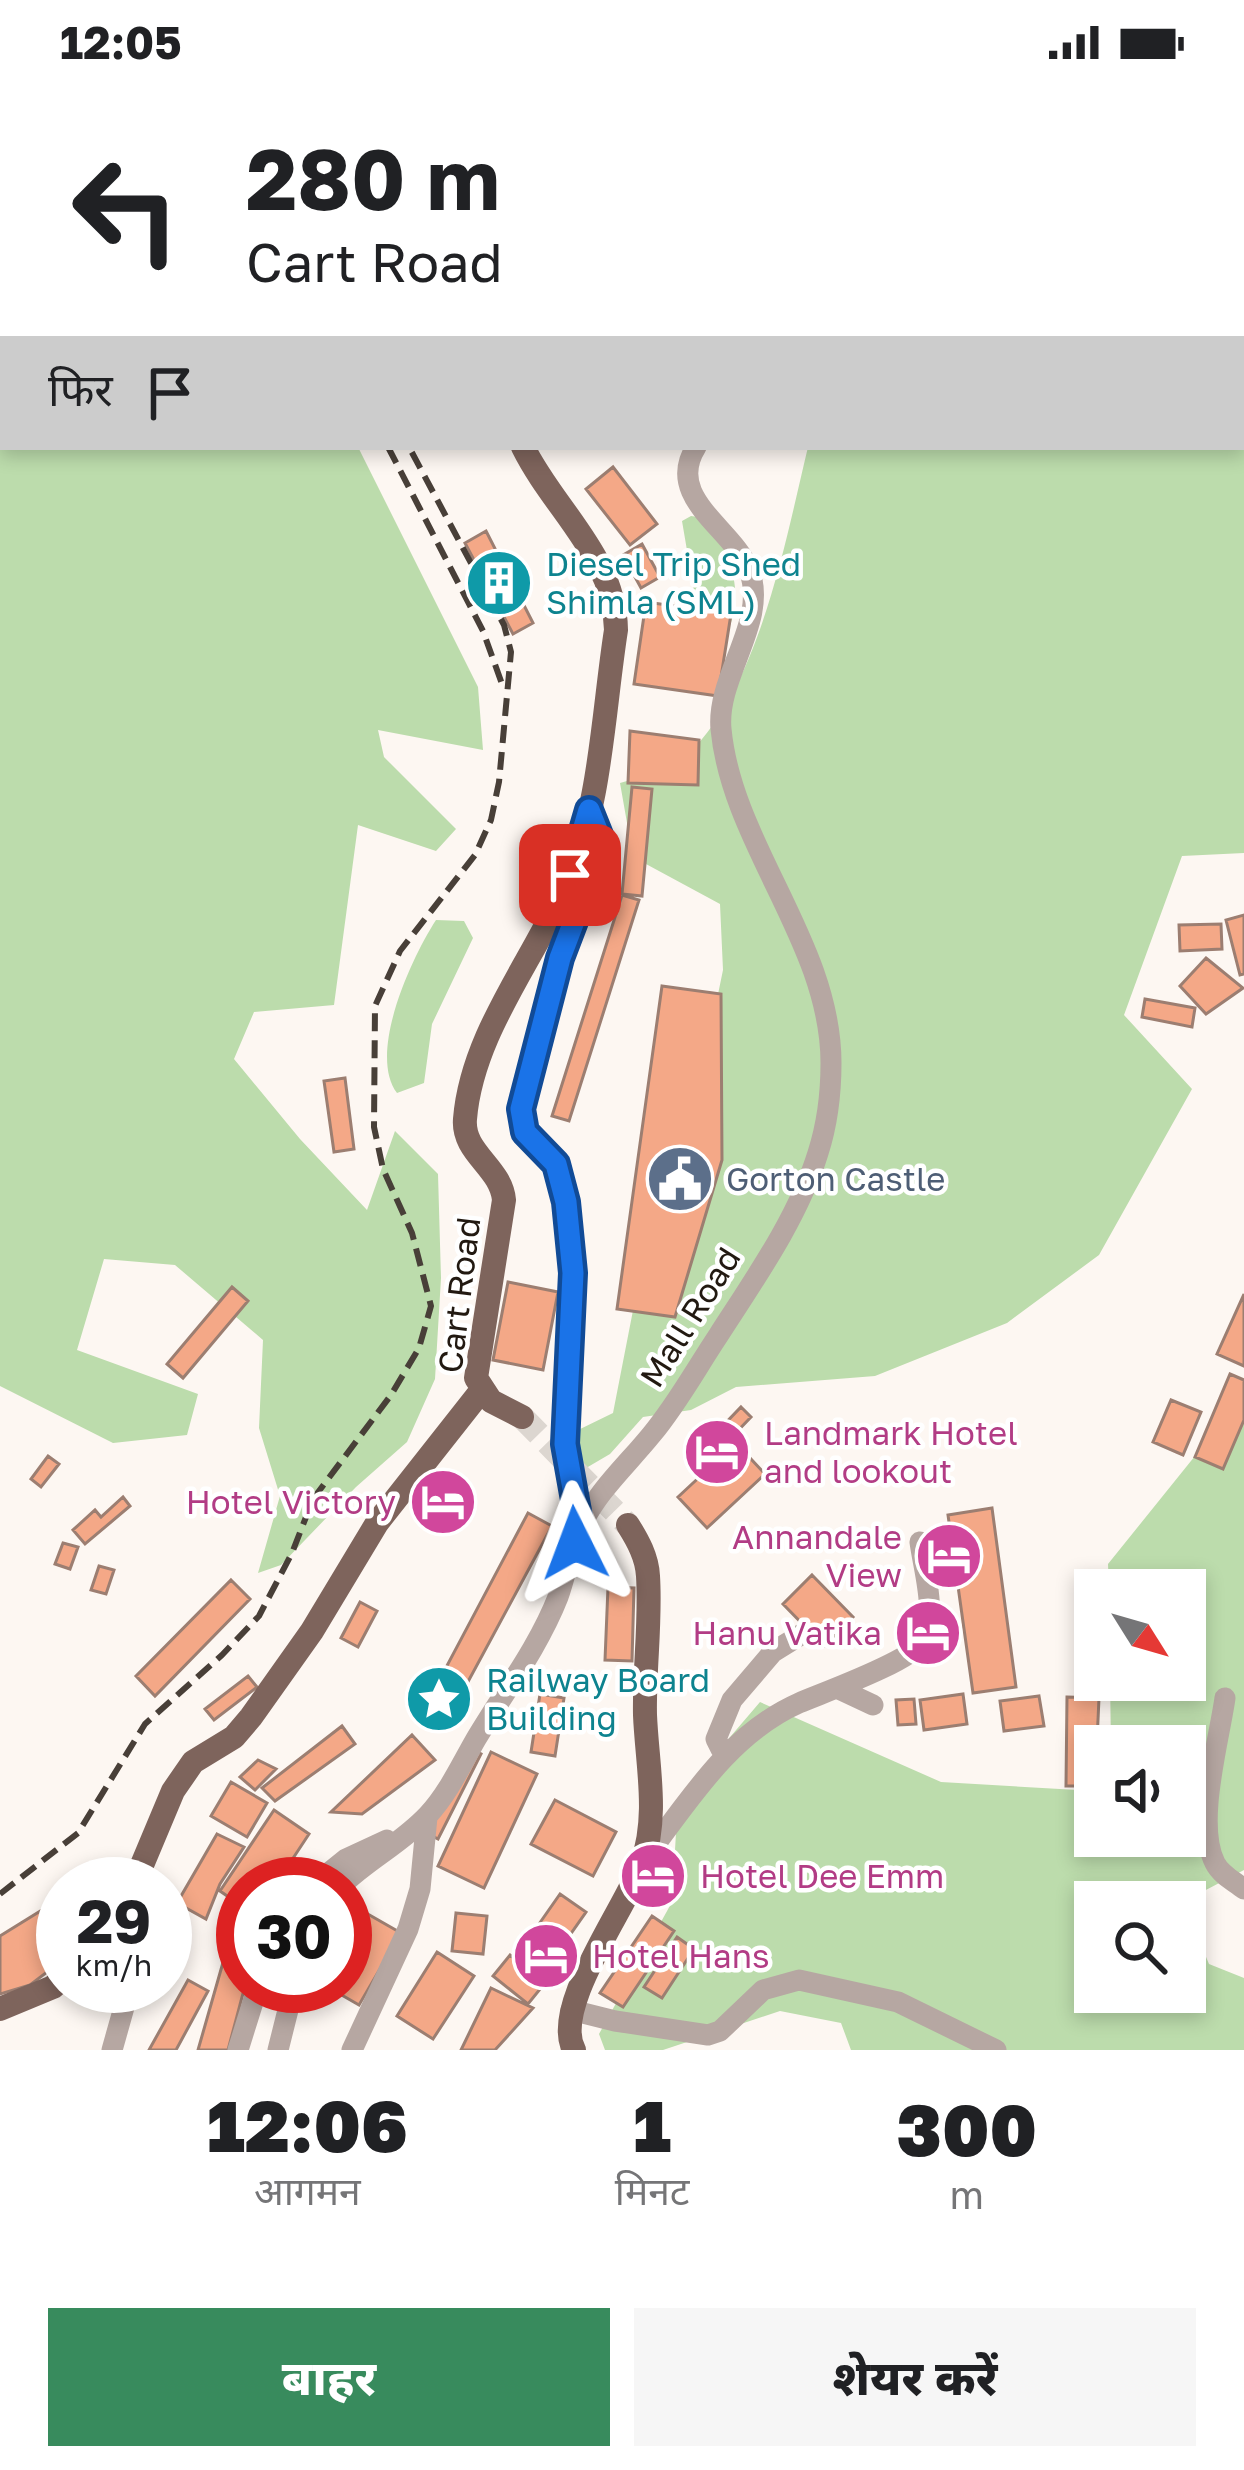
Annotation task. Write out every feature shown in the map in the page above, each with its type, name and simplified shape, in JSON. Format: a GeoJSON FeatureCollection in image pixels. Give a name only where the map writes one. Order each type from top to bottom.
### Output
{"type":"FeatureCollection","features":[{"type":"Feature","properties":{"kind":"main road","name":"Cart Road"},"geometry":{"type":"LineString","coordinates":[[149,1857],[162,1815],[183,1776],[193,1762],[234,1737],[251,1717],[312,1631],[377,1523],[481,1391],[476,1372],[504,1200],[500,1181],[468,1139],[465,1120],[493,1028],[568,883],[589,810],[616,630],[615,609],[598,559],[525,450]]}},
{"type":"Feature","properties":{"kind":"main road"},"geometry":{"type":"LineString","coordinates":[[481,1391],[497,1406],[522,1417]]}},
{"type":"Feature","properties":{"kind":"main road"},"geometry":{"type":"LineString","coordinates":[[574,2050],[568,2039],[571,2010],[643,1861],[652,1796],[645,1714],[648,1576],[642,1550],[628,1525]]}},
{"type":"Feature","properties":{"kind":"main road"},"geometry":{"type":"LineString","coordinates":[[0,2009],[36,1994]]}},
{"type":"Feature","properties":{"kind":"street","name":"Mall Road"},"geometry":{"type":"LineString","coordinates":[[372,1862],[427,1817],[452,1784],[556,1600],[580,1528],[612,1478],[676,1403],[762,1265],[817,1157],[826,1121],[831,1067],[824,1004],[798,934],[760,855],[721,729],[722,704],[753,601],[751,573],[697,503],[688,484],[686,470],[695,450]]}},
{"type":"Feature","properties":{"kind":"street"},"geometry":{"type":"LineString","coordinates":[[580,1528],[565,1444],[573,1273],[566,1202],[556,1164],[525,1132],[521,1117],[560,958],[603,845],[589,810]]}},
{"type":"Feature","properties":{"kind":"street"},"geometry":{"type":"LineString","coordinates":[[643,1861],[731,1751],[758,1726],[916,1651],[925,1638],[929,1606],[920,1542]]}},
{"type":"Feature","properties":{"kind":"street"},"geometry":{"type":"LineString","coordinates":[[731,1751],[721,1749],[716,1739],[732,1700],[773,1652],[802,1634]]}},
{"type":"Feature","properties":{"kind":"street"},"geometry":{"type":"LineString","coordinates":[[841,1690],[872,1705]]}},
{"type":"Feature","properties":{"kind":"street"},"geometry":{"type":"LineString","coordinates":[[1226,1698],[1209,1802],[1210,1850],[1218,1869],[1244,1888]]}},
{"type":"Feature","properties":{"kind":"street"},"geometry":{"type":"LineString","coordinates":[[352,2050],[414,1909],[427,1817]]}},
{"type":"Feature","properties":{"kind":"street"},"geometry":{"type":"LineString","coordinates":[[352,1857],[368,1846],[400,1840]]}},
{"type":"Feature","properties":{"kind":"street"},"geometry":{"type":"LineString","coordinates":[[571,2010],[708,2036],[720,2031],[763,1990],[799,1979],[898,2002],[996,2050]]}},
{"type":"Feature","properties":{"kind":"street"},"geometry":{"type":"LineString","coordinates":[[112,2050],[122,2013]]}},
{"type":"Feature","properties":{"kind":"street"},"geometry":{"type":"LineString","coordinates":[[238,2050],[250,2013]]}},
{"type":"Feature","properties":{"kind":"street"},"geometry":{"type":"LineString","coordinates":[[278,2050],[287,2013]]}},
{"type":"Feature","properties":{"kind":"green space"},"geometry":{"type":"Polygon","coordinates":[[[0,450],[360,450],[478,687],[483,750],[378,730],[384,757],[456,829],[436,851],[358,825],[334,1005],[254,1012],[234,1059],[367,1210],[395,1131],[438,1174],[441,1278],[435,1379],[407,1442],[281,1565],[258,1573],[280,1496],[259,1428],[263,1340],[175,1265],[104,1259],[77,1350],[198,1394],[187,1435],[113,1443],[0,1386],[0,450]]]}},
{"type":"Feature","properties":{"kind":"green space"},"geometry":{"type":"Polygon","coordinates":[[[807,450],[1244,450],[1244,853],[1182,856],[1124,1015],[1192,1089],[1099,1255],[1007,1323],[875,1376],[736,1387],[691,1410],[643,1417],[610,1454],[581,1471],[572,1433],[613,1413],[636,1295],[695,1106],[723,970],[720,904],[633,857],[620,783],[681,760],[708,732],[749,658],[778,571],[807,450]]]}},
{"type":"Feature","properties":{"kind":"green space"},"geometry":{"type":"Polygon","coordinates":[[[691,516],[712,519],[733,575],[735,605],[715,661],[698,615],[682,521],[691,516]]]}},
{"type":"Feature","properties":{"kind":"green space"},"geometry":{"type":"Polygon","coordinates":[[[436,920],[464,921],[473,938],[432,1024],[424,1083],[397,1093],[389,1076],[390,1030],[405,980],[436,920]]]}},
{"type":"Feature","properties":{"kind":"green space"},"geometry":{"type":"Polygon","coordinates":[[[1244,1422],[1244,1870],[1206,1890],[1206,1881],[1074,1881],[1074,2013],[1206,2013],[1206,1957],[1209,1964],[1244,1978],[1244,2050],[851,2050],[841,2023],[780,2011],[663,2050],[605,2050],[599,2034],[672,1902],[678,1798],[760,1702],[941,1782],[1074,1790],[1074,1857],[1206,1857],[1206,1725],[1111,1725],[1110,1701],[1206,1701],[1206,1569],[1108,1569],[1108,1564],[1199,1451],[1244,1422]]]}},
{"type":"Feature","properties":{"kind":"building"},"geometry":{"type":"Polygon","coordinates":[[[613,467],[657,524],[630,545],[586,489],[613,467]]]}},
{"type":"Feature","properties":{"kind":"building","name":"Diesel Trip Shed Shimla (SML)"},"geometry":{"type":"Polygon","coordinates":[[[486,531],[533,623],[513,634],[465,543],[486,531]]]}},
{"type":"Feature","properties":{"kind":"building"},"geometry":{"type":"Polygon","coordinates":[[[642,544],[660,577],[641,588],[623,555],[642,544]]]}},
{"type":"Feature","properties":{"kind":"building"},"geometry":{"type":"Polygon","coordinates":[[[646,602],[731,614],[718,696],[634,684],[646,602]]]}},
{"type":"Feature","properties":{"kind":"building"},"geometry":{"type":"Polygon","coordinates":[[[630,731],[699,740],[698,785],[628,783],[630,731]]]}},
{"type":"Feature","properties":{"kind":"building"},"geometry":{"type":"Polygon","coordinates":[[[632,787],[652,789],[642,896],[622,894],[632,787]]]}},
{"type":"Feature","properties":{"kind":"building"},"geometry":{"type":"Polygon","coordinates":[[[622,895],[639,900],[569,1121],[552,1116],[622,895]]]}},
{"type":"Feature","properties":{"kind":"building"},"geometry":{"type":"Polygon","coordinates":[[[1244,915],[1244,974],[1240,975],[1226,920],[1244,915]]]}},
{"type":"Feature","properties":{"kind":"building"},"geometry":{"type":"Polygon","coordinates":[[[1221,924],[1222,949],[1180,951],[1179,925],[1221,924]]]}},
{"type":"Feature","properties":{"kind":"building"},"geometry":{"type":"Polygon","coordinates":[[[1206,958],[1243,988],[1206,1014],[1180,986],[1206,958]]]}},
{"type":"Feature","properties":{"kind":"building"},"geometry":{"type":"Polygon","coordinates":[[[662,986],[721,994],[722,1160],[675,1317],[617,1309],[662,986]]]}},
{"type":"Feature","properties":{"kind":"building"},"geometry":{"type":"Polygon","coordinates":[[[1145,999],[1195,1008],[1192,1027],[1142,1017],[1145,999]]]}},
{"type":"Feature","properties":{"kind":"building"},"geometry":{"type":"Polygon","coordinates":[[[345,1078],[354,1149],[334,1152],[324,1081],[345,1078]]]}},
{"type":"Feature","properties":{"kind":"building"},"geometry":{"type":"Polygon","coordinates":[[[508,1282],[558,1292],[543,1370],[493,1360],[508,1282]]]}},
{"type":"Feature","properties":{"kind":"building"},"geometry":{"type":"Polygon","coordinates":[[[232,1287],[248,1301],[183,1378],[167,1364],[232,1287]]]}},
{"type":"Feature","properties":{"kind":"building"},"geometry":{"type":"Polygon","coordinates":[[[1244,1294],[1244,1366],[1217,1354],[1244,1294]]]}},
{"type":"Feature","properties":{"kind":"building"},"geometry":{"type":"Polygon","coordinates":[[[1230,1374],[1244,1380],[1244,1420],[1223,1469],[1195,1457],[1230,1374]]]}},
{"type":"Feature","properties":{"kind":"building"},"geometry":{"type":"Polygon","coordinates":[[[1171,1400],[1201,1412],[1183,1455],[1153,1442],[1171,1400]]]}},
{"type":"Feature","properties":{"kind":"building"},"geometry":{"type":"Polygon","coordinates":[[[741,1407],[751,1417],[701,1469],[691,1459],[741,1407]]]}},
{"type":"Feature","properties":{"kind":"building"},"geometry":{"type":"Polygon","coordinates":[[[736,1443],[765,1474],[707,1528],[678,1497],[736,1443]]]}},
{"type":"Feature","properties":{"kind":"building"},"geometry":{"type":"Polygon","coordinates":[[[48,1456],[59,1464],[41,1487],[31,1479],[48,1456]]]}},
{"type":"Feature","properties":{"kind":"building"},"geometry":{"type":"Polygon","coordinates":[[[123,1497],[130,1506],[85,1544],[73,1530],[95,1510],[101,1517],[123,1497]]]}},
{"type":"Feature","properties":{"kind":"building"},"geometry":{"type":"Polygon","coordinates":[[[992,1508],[1016,1687],[973,1693],[948,1515],[992,1508]]]}},
{"type":"Feature","properties":{"kind":"building"},"geometry":{"type":"Polygon","coordinates":[[[528,1513],[552,1526],[456,1704],[433,1692],[528,1513]]]}},
{"type":"Feature","properties":{"kind":"building"},"geometry":{"type":"Polygon","coordinates":[[[63,1543],[78,1547],[70,1569],[55,1564],[63,1543]]]}},
{"type":"Feature","properties":{"kind":"building"},"geometry":{"type":"Polygon","coordinates":[[[99,1566],[114,1570],[106,1594],[91,1590],[99,1566]]]}},
{"type":"Feature","properties":{"kind":"building"},"geometry":{"type":"Polygon","coordinates":[[[812,1575],[853,1617],[824,1646],[783,1604],[812,1575]]]}},
{"type":"Feature","properties":{"kind":"building"},"geometry":{"type":"Polygon","coordinates":[[[231,1580],[250,1599],[155,1696],[136,1676],[231,1580]]]}},
{"type":"Feature","properties":{"kind":"building"},"geometry":{"type":"Polygon","coordinates":[[[608,1587],[634,1588],[632,1661],[605,1660],[608,1587]]]}},
{"type":"Feature","properties":{"kind":"building"},"geometry":{"type":"Polygon","coordinates":[[[360,1602],[377,1611],[358,1647],[341,1638],[360,1602]]]}},
{"type":"Feature","properties":{"kind":"building"},"geometry":{"type":"Polygon","coordinates":[[[248,1676],[257,1687],[214,1720],[205,1709],[248,1676]]]}},
{"type":"Feature","properties":{"kind":"building"},"geometry":{"type":"Polygon","coordinates":[[[540,1694],[564,1698],[555,1756],[531,1752],[540,1694]]]}},
{"type":"Feature","properties":{"kind":"building"},"geometry":{"type":"Polygon","coordinates":[[[963,1694],[967,1724],[924,1730],[920,1700],[963,1694]]]}},
{"type":"Feature","properties":{"kind":"building"},"geometry":{"type":"Polygon","coordinates":[[[1039,1696],[1044,1726],[1004,1731],[1000,1701],[1039,1696]]]}},
{"type":"Feature","properties":{"kind":"building"},"geometry":{"type":"Polygon","coordinates":[[[1067,1697],[1099,1701],[1098,1725],[1074,1725],[1074,1786],[1066,1786],[1067,1697]]]}},
{"type":"Feature","properties":{"kind":"building"},"geometry":{"type":"Polygon","coordinates":[[[914,1699],[916,1724],[898,1725],[896,1700],[914,1699]]]}},
{"type":"Feature","properties":{"kind":"building"},"geometry":{"type":"Polygon","coordinates":[[[342,1726],[355,1744],[275,1801],[262,1788],[342,1726]]]}},
{"type":"Feature","properties":{"kind":"building"},"geometry":{"type":"Polygon","coordinates":[[[412,1735],[435,1760],[362,1814],[331,1812],[412,1735]]]}},
{"type":"Feature","properties":{"kind":"building"},"geometry":{"type":"Polygon","coordinates":[[[464,1745],[481,1754],[438,1839],[421,1830],[464,1745]]]}},
{"type":"Feature","properties":{"kind":"building"},"geometry":{"type":"Polygon","coordinates":[[[491,1752],[537,1774],[484,1888],[438,1866],[491,1752]]]}},
{"type":"Feature","properties":{"kind":"building"},"geometry":{"type":"Polygon","coordinates":[[[258,1760],[276,1769],[255,1790],[240,1777],[258,1760]]]}},
{"type":"Feature","properties":{"kind":"building"},"geometry":{"type":"Polygon","coordinates":[[[231,1782],[267,1803],[247,1837],[211,1816],[231,1782]]]}},
{"type":"Feature","properties":{"kind":"building"},"geometry":{"type":"Polygon","coordinates":[[[555,1800],[616,1832],[593,1876],[531,1844],[555,1800]]]}},
{"type":"Feature","properties":{"kind":"building"},"geometry":{"type":"Polygon","coordinates":[[[274,1810],[309,1834],[294,1857],[243,1857],[274,1810]]]}},
{"type":"Feature","properties":{"kind":"building"},"geometry":{"type":"Polygon","coordinates":[[[217,1834],[244,1847],[238,1857],[216,1857],[216,1894],[206,1919],[192,1911],[192,1877],[217,1834]]]}},
{"type":"Feature","properties":{"kind":"building"},"geometry":{"type":"Polygon","coordinates":[[[560,1894],[586,1912],[544,1972],[518,1954],[560,1894]]]}},
{"type":"Feature","properties":{"kind":"building"},"geometry":{"type":"Polygon","coordinates":[[[456,1913],[487,1916],[483,1954],[452,1951],[456,1913]]]}},
{"type":"Feature","properties":{"kind":"building"},"geometry":{"type":"Polygon","coordinates":[[[36,1914],[36,1980],[0,1994],[0,1936],[36,1914]]]}},
{"type":"Feature","properties":{"kind":"building"},"geometry":{"type":"Polygon","coordinates":[[[372,1916],[401,1933],[372,1983],[372,1916]]]}},
{"type":"Feature","properties":{"kind":"building"},"geometry":{"type":"Polygon","coordinates":[[[652,1916],[674,1931],[623,2007],[600,1993],[652,1916]]]}},
{"type":"Feature","properties":{"kind":"building"},"geometry":{"type":"Polygon","coordinates":[[[677,1937],[694,1949],[662,1998],[644,1987],[677,1937]]]}},
{"type":"Feature","properties":{"kind":"building"},"geometry":{"type":"Polygon","coordinates":[[[437,1952],[474,1976],[433,2039],[397,2016],[437,1952]]]}},
{"type":"Feature","properties":{"kind":"building"},"geometry":{"type":"Polygon","coordinates":[[[510,1955],[545,1983],[528,2004],[493,1976],[510,1955]]]}},
{"type":"Feature","properties":{"kind":"building"},"geometry":{"type":"Polygon","coordinates":[[[192,1982],[208,1991],[176,2050],[149,2050],[170,2013],[192,2013],[192,1982]]]}},
{"type":"Feature","properties":{"kind":"building"},"geometry":{"type":"Polygon","coordinates":[[[216,1987],[216,2013],[238,2013],[228,2050],[198,2050],[216,1987]]]}},
{"type":"Feature","properties":{"kind":"building"},"geometry":{"type":"Polygon","coordinates":[[[491,1988],[533,2008],[495,2050],[461,2050],[491,1988]]]}},
{"type":"Feature","properties":{"kind":"tunnel"},"geometry":{"type":"LineString","coordinates":[[522,1417],[628,1525]]}},
{"type":"Feature","properties":{"kind":"railway"},"geometry":{"type":"LineString","coordinates":[[390,450],[483,631],[502,684]]}},
{"type":"Feature","properties":{"kind":"railway"},"geometry":{"type":"LineString","coordinates":[[0,1894],[78,1833],[145,1724],[259,1616],[313,1499],[391,1395],[419,1348],[431,1306],[412,1233],[383,1169],[374,1127],[375,1006],[400,951],[475,855],[491,820],[511,652],[504,625],[411,450]]}},
{"type":"Feature","properties":{"kind":"place","name":"Diesel Trip Shed Shimla (SML)"},"geometry":{"type":"Point","coordinates":[499,583]}},
{"type":"Feature","properties":{"kind":"place","name":"Gorton Castle"},"geometry":{"type":"Point","coordinates":[680,1179]}},
{"type":"Feature","properties":{"kind":"place","name":"Landmark Hotel and lookout"},"geometry":{"type":"Point","coordinates":[717,1452]}},
{"type":"Feature","properties":{"kind":"place","name":"Hotel Victory"},"geometry":{"type":"Point","coordinates":[443,1502]}},
{"type":"Feature","properties":{"kind":"place","name":"Annandale View"},"geometry":{"type":"Point","coordinates":[949,1556]}},
{"type":"Feature","properties":{"kind":"place","name":"Hanu Vatika"},"geometry":{"type":"Point","coordinates":[928,1633]}},
{"type":"Feature","properties":{"kind":"place","name":"Railway Board Building"},"geometry":{"type":"Point","coordinates":[439,1699]}},
{"type":"Feature","properties":{"kind":"place","name":"Hotel Dee Emm"},"geometry":{"type":"Point","coordinates":[653,1876]}},
{"type":"Feature","properties":{"kind":"place","name":"Hotel Hans"},"geometry":{"type":"Point","coordinates":[546,1956]}},
{"type":"Feature","properties":{"kind":"route"},"geometry":{"type":"LineString","coordinates":[[570,875],[589,810],[603,845],[560,958],[521,1109],[525,1132],[556,1164],[566,1202],[573,1273],[565,1444],[580,1528],[575,1543]]}}]}
